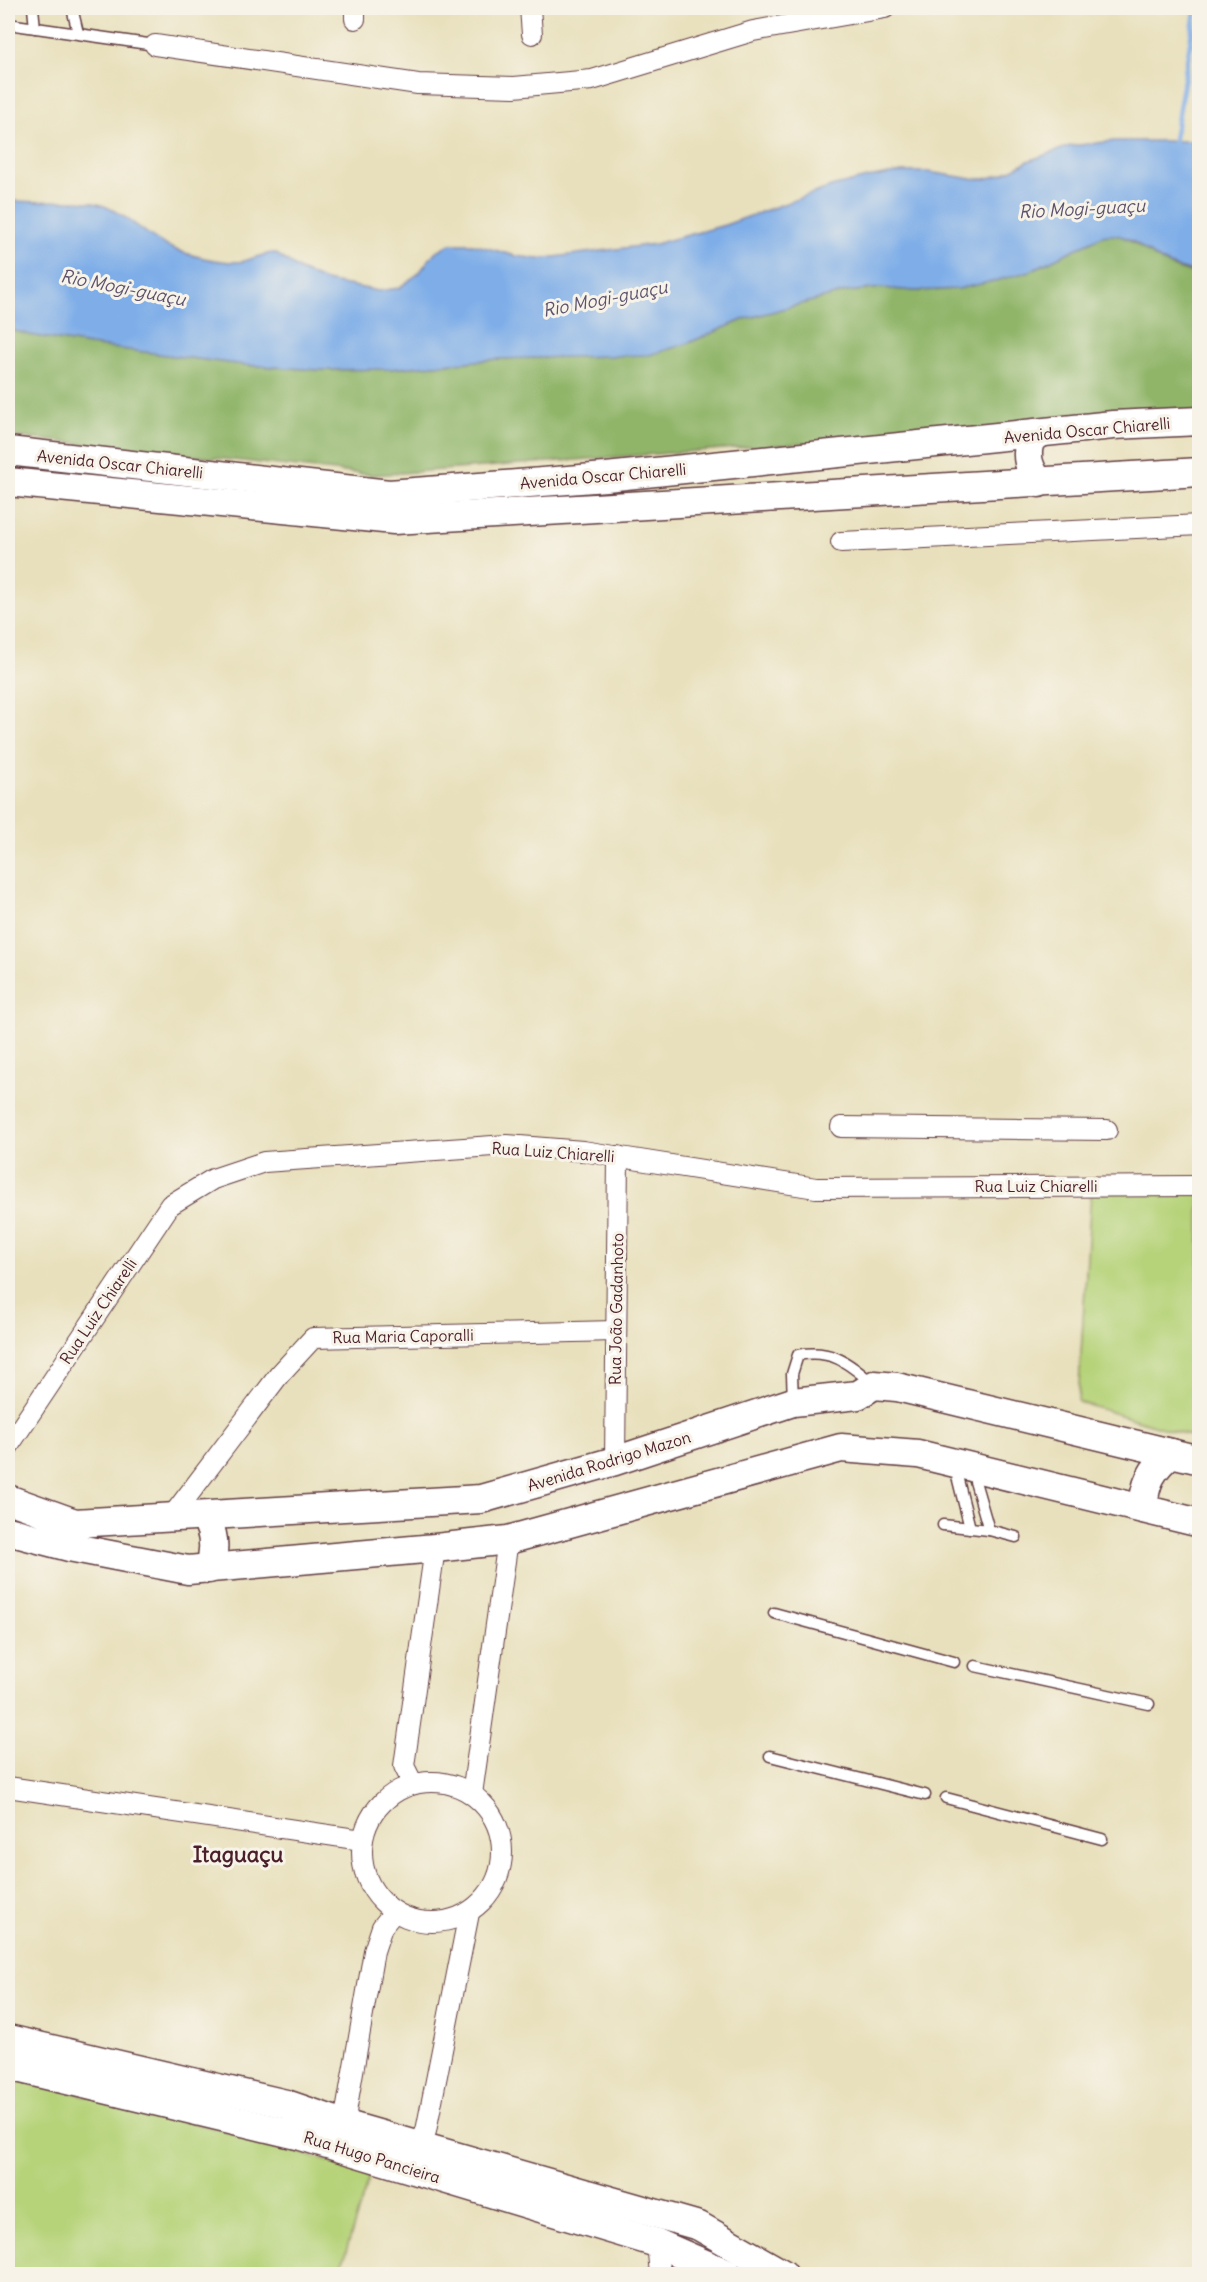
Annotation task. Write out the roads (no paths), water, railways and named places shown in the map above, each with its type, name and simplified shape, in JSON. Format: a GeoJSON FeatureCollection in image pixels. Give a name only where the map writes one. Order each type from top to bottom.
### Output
{"type":"FeatureCollection","features":[{"type":"Feature","properties":{"kind":"street"},"geometry":{"type":"LineString","coordinates":[[530,8],[532,34]]}},
{"type":"Feature","properties":{"kind":"street"},"geometry":{"type":"LineString","coordinates":[[156,45],[418,84],[514,87],[592,80],[753,31],[885,8]]}},
{"type":"Feature","properties":{"kind":"street","name":"Avenida Oscar Chiarelli"},"geometry":{"type":"LineString","coordinates":[[8,451],[389,494],[606,477],[1113,425],[1200,421]]}},
{"type":"Feature","properties":{"kind":"street"},"geometry":{"type":"LineString","coordinates":[[1039,483],[1028,466],[1027,452],[1030,440],[1041,433]]}},
{"type":"Feature","properties":{"kind":"street","name":"Avenida Oscar Chiarelli"},"geometry":{"type":"LineString","coordinates":[[8,482],[394,520],[1200,472]]}},
{"type":"Feature","properties":{"kind":"street"},"geometry":{"type":"LineString","coordinates":[[841,542],[1200,525]]}},
{"type":"Feature","properties":{"kind":"street"},"geometry":{"type":"LineString","coordinates":[[841,1127],[1107,1130]]}},
{"type":"Feature","properties":{"kind":"street","name":"Rua Luiz Chiarelli"},"geometry":{"type":"LineString","coordinates":[[8,1448],[170,1204],[213,1179],[264,1162],[507,1145],[583,1151],[816,1188],[1200,1186]]}},
{"type":"Feature","properties":{"kind":"street","name":"Rua João Gadanhoto"},"geometry":{"type":"LineString","coordinates":[[615,1461],[618,1156]]}},
{"type":"Feature","properties":{"kind":"street","name":"Rua Maria Caporalli"},"geometry":{"type":"LineString","coordinates":[[170,1519],[279,1375],[313,1338],[615,1331]]}},
{"type":"Feature","properties":{"kind":"street","name":"Avenida Rodrigo Mazon"},"geometry":{"type":"LineString","coordinates":[[8,1499],[75,1523],[481,1499],[615,1461],[793,1402],[858,1395],[874,1385],[897,1387],[1200,1460]]}},
{"type":"Feature","properties":{"kind":"street"},"geometry":{"type":"LineString","coordinates":[[8,1531],[69,1547],[188,1570],[435,1548],[508,1540],[841,1448],[905,1452],[1200,1523]]}},
{"type":"Feature","properties":{"kind":"street"},"geometry":{"type":"LineString","coordinates":[[1144,1509],[1145,1488],[1149,1478],[1155,1468],[1172,1453]]}},
{"type":"Feature","properties":{"kind":"street"},"geometry":{"type":"LineString","coordinates":[[204,1516],[214,1539],[213,1559],[209,1569]]}},
{"type":"Feature","properties":{"kind":"street"},"geometry":{"type":"LineString","coordinates":[[166,1566],[163,1543],[170,1519]]}},
{"type":"Feature","properties":{"kind":"street"},"geometry":{"type":"LineString","coordinates":[[472,1794],[508,1540]]}},
{"type":"Feature","properties":{"kind":"street"},"geometry":{"type":"LineString","coordinates":[[413,1784],[404,1766],[435,1548]]}},
{"type":"Feature","properties":{"kind":"street"},"geometry":{"type":"LineString","coordinates":[[413,1784],[450,1784],[472,1794],[489,1810],[500,1831],[503,1854],[499,1877],[487,1898],[469,1913],[447,1921],[424,1922],[394,1912],[383,1903],[369,1884],[362,1863],[362,1840],[370,1818],[384,1800],[413,1784]]}},
{"type":"Feature","properties":{"kind":"street"},"geometry":{"type":"LineString","coordinates":[[8,1787],[362,1840]]}},
{"type":"Feature","properties":{"kind":"street"},"geometry":{"type":"LineString","coordinates":[[350,2126],[346,2112],[374,1951],[382,1927],[394,1912]]}},
{"type":"Feature","properties":{"kind":"street"},"geometry":{"type":"LineString","coordinates":[[419,2145],[426,2131],[469,1913]]}},
{"type":"Feature","properties":{"kind":"street","name":"Rua Hugo Pancieira"},"geometry":{"type":"LineString","coordinates":[[8,2038],[286,2104],[350,2126],[699,2226],[783,2274]]}},
{"type":"Feature","properties":{"kind":"street","name":"Rua Hugo Pancieira"},"geometry":{"type":"LineString","coordinates":[[8,2066],[301,2136],[657,2243],[728,2274]]}},
{"type":"Feature","properties":{"kind":"street"},"geometry":{"type":"LineString","coordinates":[[657,2243],[660,2274]]}},
{"type":"Feature","properties":{"kind":"lane"},"geometry":{"type":"LineString","coordinates":[[33,8],[35,28]]}},
{"type":"Feature","properties":{"kind":"lane"},"geometry":{"type":"LineString","coordinates":[[72,8],[78,33]]}},
{"type":"Feature","properties":{"kind":"lane"},"geometry":{"type":"LineString","coordinates":[[8,24],[156,45]]}},
{"type":"Feature","properties":{"kind":"lane"},"geometry":{"type":"LineString","coordinates":[[793,1402],[792,1374],[798,1355],[814,1352],[836,1357],[874,1385]]}},
{"type":"Feature","properties":{"kind":"lane"},"geometry":{"type":"LineString","coordinates":[[962,1465],[970,1528]]}},
{"type":"Feature","properties":{"kind":"lane"},"geometry":{"type":"LineString","coordinates":[[962,1465],[989,1530]]}},
{"type":"Feature","properties":{"kind":"lane"},"geometry":{"type":"LineString","coordinates":[[944,1525],[989,1530],[1016,1537]]}},
{"type":"Feature","properties":{"kind":"lane"},"geometry":{"type":"LineString","coordinates":[[774,1613],[954,1662]]}},
{"type":"Feature","properties":{"kind":"lane"},"geometry":{"type":"LineString","coordinates":[[975,1666],[1149,1704]]}},
{"type":"Feature","properties":{"kind":"lane"},"geometry":{"type":"LineString","coordinates":[[770,1756],[925,1795]]}},
{"type":"Feature","properties":{"kind":"lane"},"geometry":{"type":"LineString","coordinates":[[946,1798],[1102,1839]]}},
{"type":"Feature","properties":{"kind":"water","name":"Rio Mogi-guaçu"},"geometry":{"type":"Polygon","coordinates":[[[1115,141],[1199,141],[1199,272],[1165,263],[1126,238],[1102,236],[1030,271],[999,280],[958,289],[915,291],[881,288],[846,292],[745,319],[686,344],[649,355],[498,359],[389,369],[320,370],[244,365],[90,345],[8,329],[8,200],[76,201],[98,204],[117,212],[160,242],[185,253],[236,262],[275,253],[300,270],[325,281],[379,291],[399,288],[419,273],[435,252],[450,244],[473,244],[516,256],[539,259],[655,244],[725,225],[831,187],[867,178],[902,172],[928,172],[985,179],[1003,174],[1028,161],[1070,146],[1115,141]]]}},
{"type":"Feature","properties":{"kind":"waterway"},"geometry":{"type":"LineString","coordinates":[[1173,148],[1196,8]]}},
{"type":"Feature","properties":{"kind":"district","name":"Itaguaçu"},"geometry":{"type":"Point","coordinates":[238,1854]}}]}
